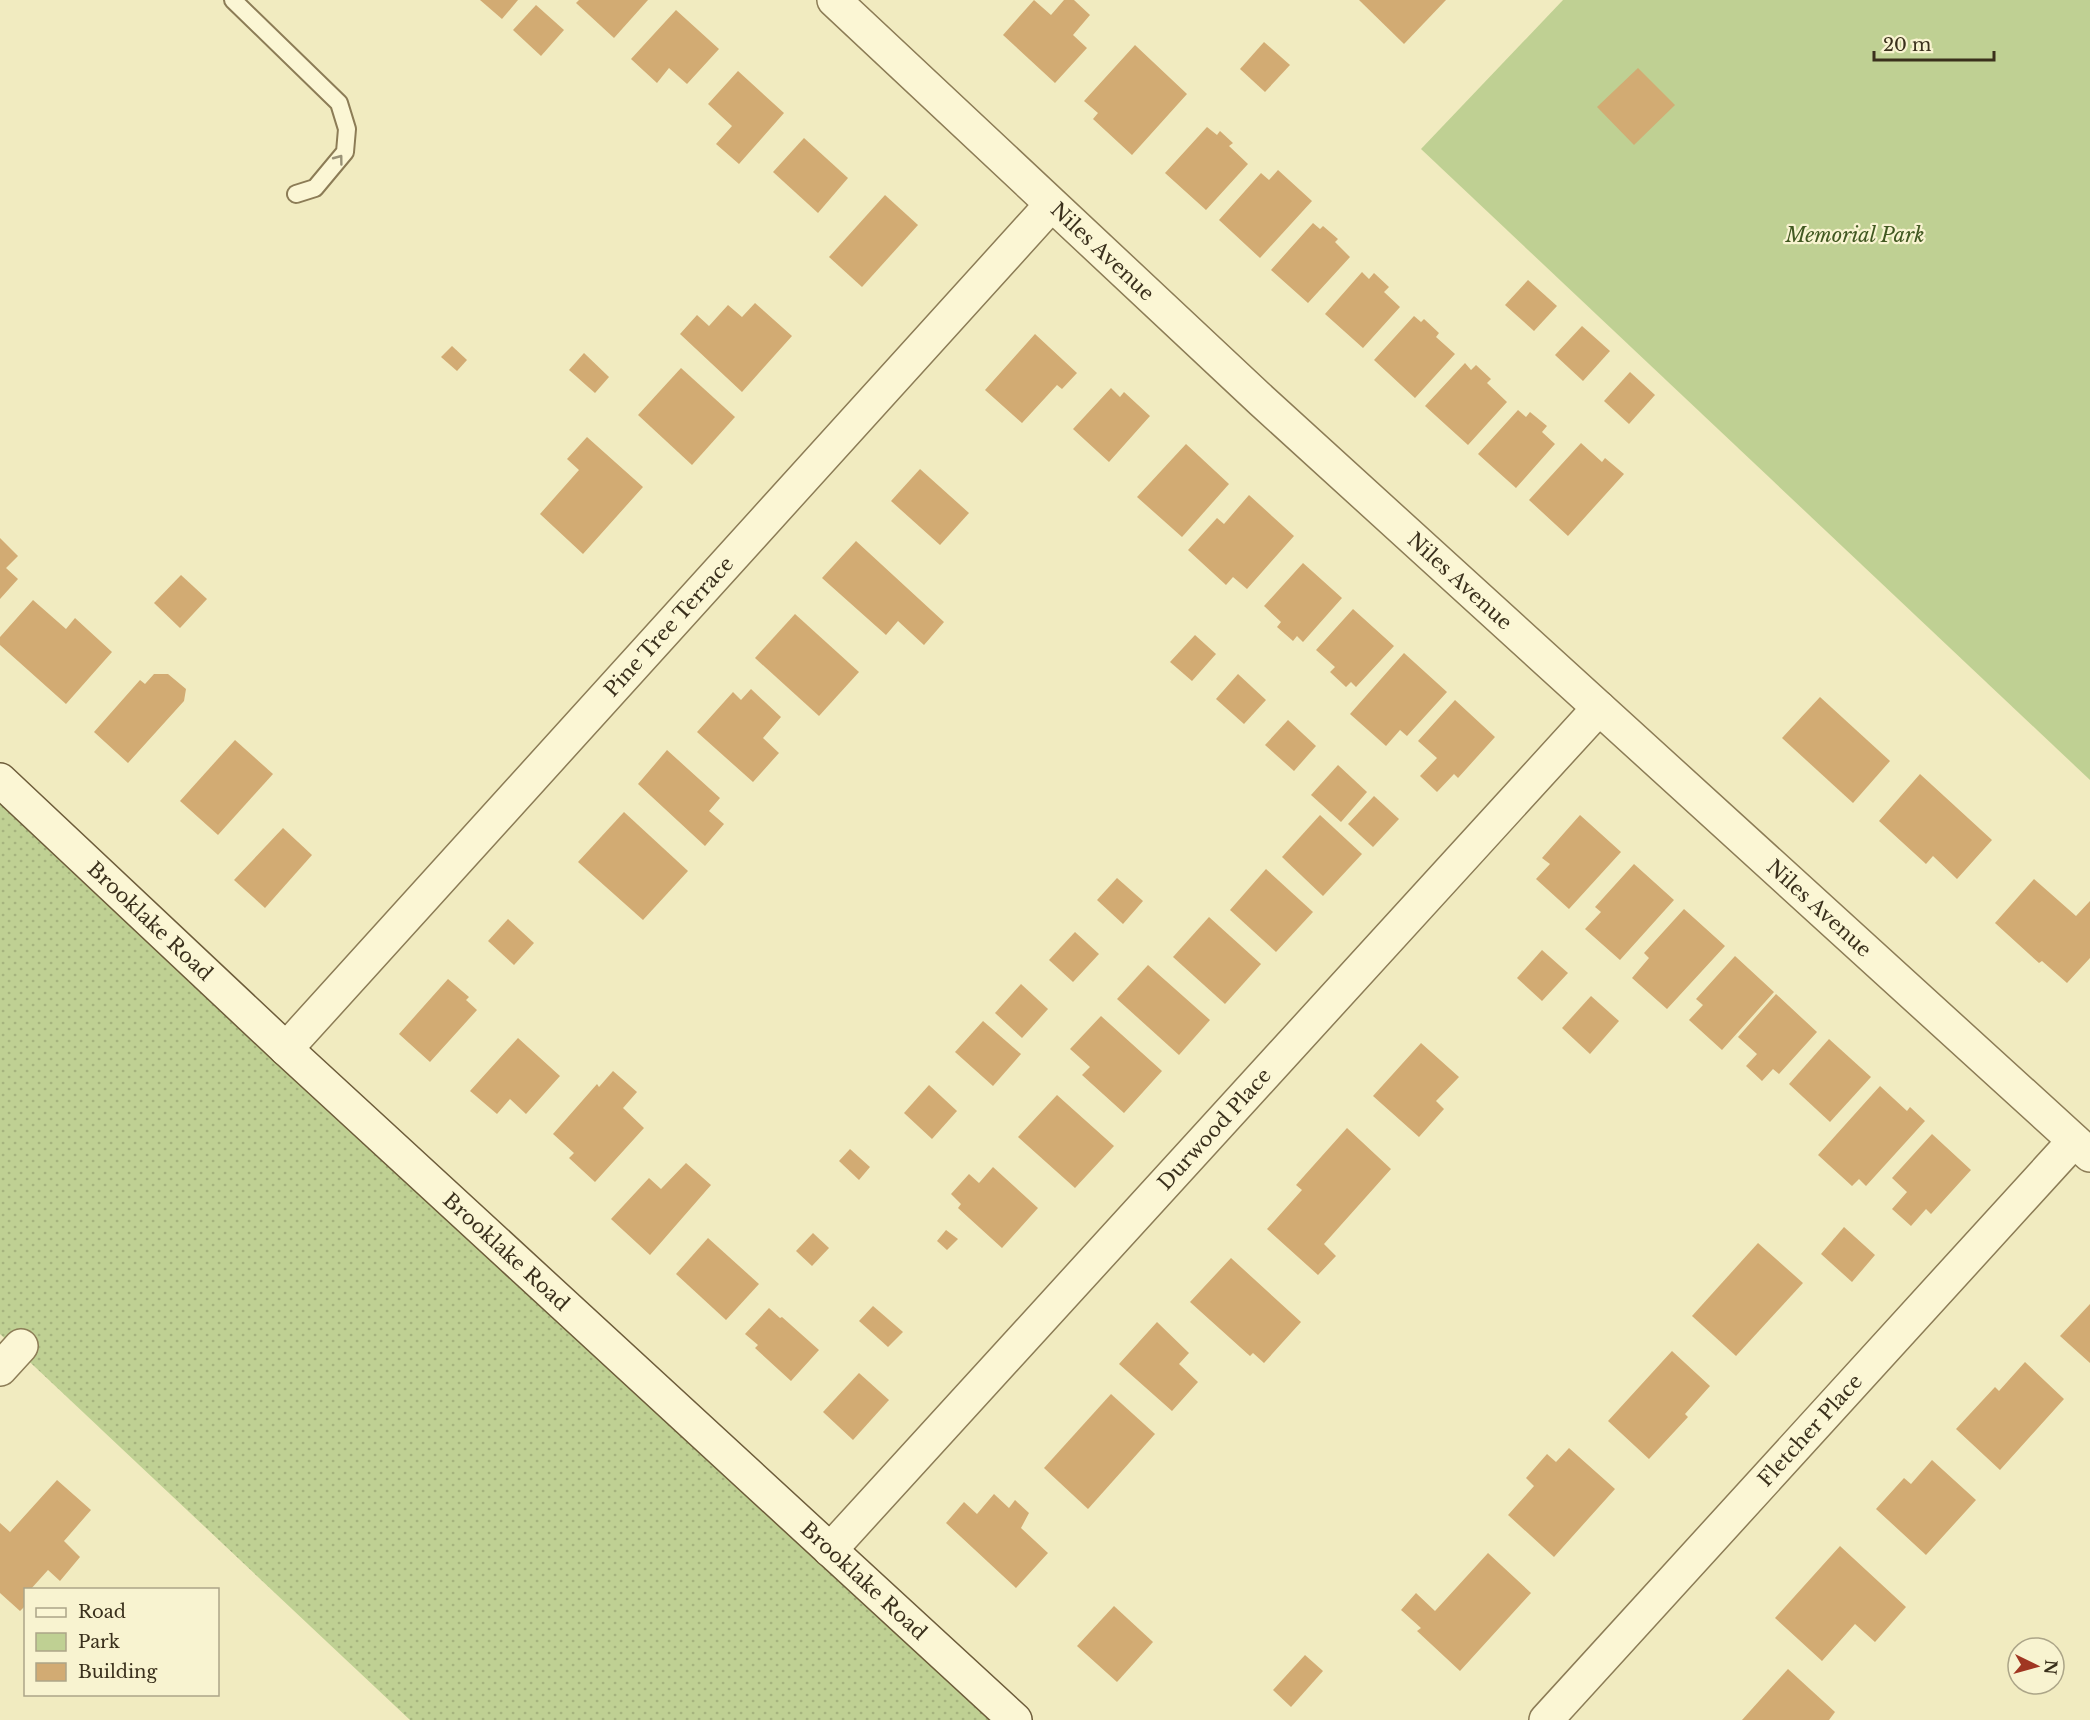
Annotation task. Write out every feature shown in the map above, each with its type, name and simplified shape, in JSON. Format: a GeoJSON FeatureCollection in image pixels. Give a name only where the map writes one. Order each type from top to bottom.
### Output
{"type":"FeatureCollection","features":[{"type":"Feature","properties":{"kind":"street","name":"Niles Avenue"},"geometry":{"type":"LineString","coordinates":[[834,0],[1052,205],[2082,1148]]}},
{"type":"Feature","properties":{"kind":"street","name":"Pine Tree Terrace"},"geometry":{"type":"LineString","coordinates":[[286,1049],[1052,205]]}},
{"type":"Feature","properties":{"kind":"street","name":"Durwood Place"},"geometry":{"type":"LineString","coordinates":[[830,1551],[1599,708]]}},
{"type":"Feature","properties":{"kind":"street","name":"Brooklake Road"},"geometry":{"type":"LineString","coordinates":[[0,780],[286,1049],[1015,1720]]}},
{"type":"Feature","properties":{"kind":"street","name":"Fletcher Place"},"geometry":{"type":"LineString","coordinates":[[1546,1720],[2082,1148]]}},
{"type":"Feature","properties":{"kind":"lane"},"geometry":{"type":"LineString","coordinates":[[233,0],[339,103],[347,129],[345,152],[315,188],[296,194]]}},
{"type":"Feature","properties":{"kind":"green space","name":"Memorial Park"},"geometry":{"type":"Polygon","coordinates":[[[1563,0],[2090,0],[2090,780],[1421,149],[1563,0]]]}},
{"type":"Feature","properties":{"kind":"green space"},"geometry":{"type":"Polygon","coordinates":[[[0,797],[993,1720],[410,1720],[0,1334],[0,797]]]}},
{"type":"Feature","properties":{"kind":"building"},"geometry":{"type":"Polygon","coordinates":[[[480,0],[518,0],[502,19],[480,0]]]}},
{"type":"Feature","properties":{"kind":"building"},"geometry":{"type":"Polygon","coordinates":[[[579,0],[648,0],[614,38],[576,3],[579,0]]]}},
{"type":"Feature","properties":{"kind":"building"},"geometry":{"type":"Polygon","coordinates":[[[1034,0],[1051,15],[1064,0],[1074,0],[1090,15],[1073,35],[1087,48],[1055,83],[1003,35],[1034,0]]]}},
{"type":"Feature","properties":{"kind":"building"},"geometry":{"type":"Polygon","coordinates":[[[1359,0],[1446,0],[1404,44],[1359,0]]]}},
{"type":"Feature","properties":{"kind":"building"},"geometry":{"type":"Polygon","coordinates":[[[536,5],[564,30],[541,56],[513,30],[536,5]]]}},
{"type":"Feature","properties":{"kind":"building"},"geometry":{"type":"Polygon","coordinates":[[[676,10],[719,49],[687,84],[669,68],[657,83],[631,59],[676,10]]]}},
{"type":"Feature","properties":{"kind":"building"},"geometry":{"type":"Polygon","coordinates":[[[1264,42],[1290,65],[1265,92],[1240,69],[1264,42]]]}},
{"type":"Feature","properties":{"kind":"building"},"geometry":{"type":"Polygon","coordinates":[[[1135,45],[1187,94],[1132,155],[1093,119],[1098,113],[1084,101],[1135,45]]]}},
{"type":"Feature","properties":{"kind":"building"},"geometry":{"type":"Polygon","coordinates":[[[1638,68],[1675,105],[1634,145],[1597,107],[1638,68]]]}},
{"type":"Feature","properties":{"kind":"building"},"geometry":{"type":"Polygon","coordinates":[[[738,71],[784,113],[739,164],[716,144],[732,126],[708,104],[738,71]]]}},
{"type":"Feature","properties":{"kind":"building"},"geometry":{"type":"Polygon","coordinates":[[[1207,127],[1217,135],[1220,131],[1233,143],[1229,146],[1248,164],[1206,210],[1165,173],[1207,127]]]}},
{"type":"Feature","properties":{"kind":"building"},"geometry":{"type":"Polygon","coordinates":[[[804,138],[848,178],[818,213],[773,172],[804,138]]]}},
{"type":"Feature","properties":{"kind":"building"},"geometry":{"type":"Polygon","coordinates":[[[1278,170],[1312,201],[1260,258],[1219,220],[1261,173],[1269,180],[1278,170]]]}},
{"type":"Feature","properties":{"kind":"building"},"geometry":{"type":"Polygon","coordinates":[[[885,195],[918,225],[862,287],[829,257],[885,195]]]}},
{"type":"Feature","properties":{"kind":"building"},"geometry":{"type":"Polygon","coordinates":[[[1313,223],[1320,229],[1323,226],[1338,239],[1335,242],[1350,257],[1308,303],[1271,270],[1313,223]]]}},
{"type":"Feature","properties":{"kind":"building"},"geometry":{"type":"Polygon","coordinates":[[[1362,272],[1369,279],[1374,273],[1389,287],[1384,292],[1400,307],[1363,348],[1325,314],[1362,272]]]}},
{"type":"Feature","properties":{"kind":"building"},"geometry":{"type":"Polygon","coordinates":[[[1528,280],[1557,306],[1534,331],[1505,305],[1528,280]]]}},
{"type":"Feature","properties":{"kind":"building"},"geometry":{"type":"Polygon","coordinates":[[[755,303],[792,336],[742,392],[680,334],[697,315],[709,326],[728,305],[742,317],[755,303]]]}},
{"type":"Feature","properties":{"kind":"building"},"geometry":{"type":"Polygon","coordinates":[[[1414,316],[1421,322],[1424,319],[1439,333],[1436,337],[1455,354],[1415,398],[1374,360],[1414,316]]]}},
{"type":"Feature","properties":{"kind":"building"},"geometry":{"type":"Polygon","coordinates":[[[1582,326],[1610,351],[1583,381],[1555,355],[1582,326]]]}},
{"type":"Feature","properties":{"kind":"building"},"geometry":{"type":"Polygon","coordinates":[[[1035,334],[1077,373],[1062,389],[1057,385],[1022,423],[985,390],[1035,334]]]}},
{"type":"Feature","properties":{"kind":"building"},"geometry":{"type":"Polygon","coordinates":[[[452,346],[467,360],[457,371],[441,357],[452,346]]]}},
{"type":"Feature","properties":{"kind":"building"},"geometry":{"type":"Polygon","coordinates":[[[584,353],[609,377],[595,393],[569,370],[584,353]]]}},
{"type":"Feature","properties":{"kind":"building"},"geometry":{"type":"Polygon","coordinates":[[[1465,363],[1471,370],[1476,365],[1491,379],[1487,383],[1507,402],[1468,445],[1425,406],[1465,363]]]}},
{"type":"Feature","properties":{"kind":"building"},"geometry":{"type":"Polygon","coordinates":[[[681,368],[735,417],[692,465],[638,415],[681,368]]]}},
{"type":"Feature","properties":{"kind":"building"},"geometry":{"type":"Polygon","coordinates":[[[1630,372],[1655,395],[1629,424],[1604,401],[1630,372]]]}},
{"type":"Feature","properties":{"kind":"building"},"geometry":{"type":"Polygon","coordinates":[[[1111,388],[1120,397],[1124,392],[1150,416],[1109,462],[1073,429],[1111,388]]]}},
{"type":"Feature","properties":{"kind":"building"},"geometry":{"type":"Polygon","coordinates":[[[1518,410],[1526,417],[1530,412],[1547,426],[1542,432],[1555,444],[1516,488],[1478,454],[1518,410]]]}},
{"type":"Feature","properties":{"kind":"building"},"geometry":{"type":"Polygon","coordinates":[[[587,437],[643,487],[583,554],[540,514],[579,470],[567,459],[587,437]]]}},
{"type":"Feature","properties":{"kind":"building"},"geometry":{"type":"Polygon","coordinates":[[[1581,443],[1602,462],[1605,458],[1624,474],[1568,536],[1529,500],[1581,443]]]}},
{"type":"Feature","properties":{"kind":"building"},"geometry":{"type":"Polygon","coordinates":[[[1186,444],[1229,484],[1182,537],[1137,497],[1186,444]]]}},
{"type":"Feature","properties":{"kind":"building"},"geometry":{"type":"Polygon","coordinates":[[[920,469],[969,513],[940,545],[891,501],[920,469]]]}},
{"type":"Feature","properties":{"kind":"building"},"geometry":{"type":"Polygon","coordinates":[[[1249,495],[1294,536],[1247,589],[1233,577],[1226,585],[1188,550],[1217,518],[1224,524],[1249,495]]]}},
{"type":"Feature","properties":{"kind":"building"},"geometry":{"type":"Polygon","coordinates":[[[0,538],[18,556],[6,568],[18,579],[0,599],[0,538]]]}},
{"type":"Feature","properties":{"kind":"building"},"geometry":{"type":"Polygon","coordinates":[[[856,541],[944,622],[924,645],[898,621],[886,635],[822,578],[856,541]]]}},
{"type":"Feature","properties":{"kind":"building"},"geometry":{"type":"Polygon","coordinates":[[[1303,563],[1342,598],[1303,642],[1297,636],[1293,641],[1277,627],[1281,622],[1264,606],[1303,563]]]}},
{"type":"Feature","properties":{"kind":"building"},"geometry":{"type":"Polygon","coordinates":[[[181,575],[207,599],[180,628],[154,603],[181,575]]]}},
{"type":"Feature","properties":{"kind":"building"},"geometry":{"type":"Polygon","coordinates":[[[33,600],[66,629],[75,618],[112,652],[66,704],[0,645],[0,637],[33,600]]]}},
{"type":"Feature","properties":{"kind":"building"},"geometry":{"type":"Polygon","coordinates":[[[1353,609],[1394,646],[1356,687],[1351,682],[1346,687],[1330,672],[1335,667],[1316,650],[1353,609]]]}},
{"type":"Feature","properties":{"kind":"building"},"geometry":{"type":"Polygon","coordinates":[[[795,614],[859,672],[819,716],[755,658],[795,614]]]}},
{"type":"Feature","properties":{"kind":"building"},"geometry":{"type":"Polygon","coordinates":[[[1195,635],[1216,654],[1192,681],[1170,662],[1195,635]]]}},
{"type":"Feature","properties":{"kind":"building"},"geometry":{"type":"Polygon","coordinates":[[[1404,653],[1447,692],[1407,736],[1400,730],[1386,746],[1350,714],[1404,653]]]}},
{"type":"Feature","properties":{"kind":"building"},"geometry":{"type":"Polygon","coordinates":[[[154,674],[168,674],[186,689],[184,701],[128,763],[94,732],[140,680],[145,684],[154,674]]]}},
{"type":"Feature","properties":{"kind":"building"},"geometry":{"type":"Polygon","coordinates":[[[1238,674],[1266,700],[1244,724],[1216,699],[1238,674]]]}},
{"type":"Feature","properties":{"kind":"building"},"geometry":{"type":"Polygon","coordinates":[[[751,689],[781,717],[763,738],[779,753],[753,782],[697,732],[733,692],[741,700],[751,689]]]}},
{"type":"Feature","properties":{"kind":"building"},"geometry":{"type":"Polygon","coordinates":[[[1820,697],[1890,761],[1853,803],[1782,738],[1820,697]]]}},
{"type":"Feature","properties":{"kind":"building"},"geometry":{"type":"Polygon","coordinates":[[[1455,700],[1495,737],[1458,778],[1454,774],[1437,792],[1420,776],[1437,758],[1418,741],[1455,700]]]}},
{"type":"Feature","properties":{"kind":"building"},"geometry":{"type":"Polygon","coordinates":[[[1288,720],[1316,746],[1294,771],[1265,745],[1288,720]]]}},
{"type":"Feature","properties":{"kind":"building"},"geometry":{"type":"Polygon","coordinates":[[[235,740],[273,774],[218,835],[180,801],[235,740]]]}},
{"type":"Feature","properties":{"kind":"building"},"geometry":{"type":"Polygon","coordinates":[[[667,750],[720,798],[709,811],[724,824],[705,846],[638,784],[667,750]]]}},
{"type":"Feature","properties":{"kind":"building"},"geometry":{"type":"Polygon","coordinates":[[[1338,765],[1367,792],[1341,822],[1311,795],[1338,765]]]}},
{"type":"Feature","properties":{"kind":"building"},"geometry":{"type":"Polygon","coordinates":[[[1920,774],[1992,840],[1957,879],[1933,856],[1926,864],[1879,821],[1920,774]]]}},
{"type":"Feature","properties":{"kind":"building"},"geometry":{"type":"Polygon","coordinates":[[[1374,796],[1399,819],[1373,847],[1348,824],[1374,796]]]}},
{"type":"Feature","properties":{"kind":"building"},"geometry":{"type":"Polygon","coordinates":[[[624,812],[688,871],[643,920],[578,862],[624,812]]]}},
{"type":"Feature","properties":{"kind":"building"},"geometry":{"type":"Polygon","coordinates":[[[1320,815],[1362,854],[1323,896],[1282,857],[1320,815]]]}},
{"type":"Feature","properties":{"kind":"building"},"geometry":{"type":"Polygon","coordinates":[[[1580,815],[1621,852],[1569,909],[1536,879],[1550,864],[1542,858],[1580,815]]]}},
{"type":"Feature","properties":{"kind":"building"},"geometry":{"type":"Polygon","coordinates":[[[283,828],[312,855],[265,908],[234,880],[283,828]]]}},
{"type":"Feature","properties":{"kind":"building"},"geometry":{"type":"Polygon","coordinates":[[[1634,864],[1674,900],[1620,960],[1585,929],[1601,912],[1595,907],[1634,864]]]}},
{"type":"Feature","properties":{"kind":"building"},"geometry":{"type":"Polygon","coordinates":[[[1266,869],[1313,912],[1276,952],[1230,910],[1266,869]]]}},
{"type":"Feature","properties":{"kind":"building"},"geometry":{"type":"Polygon","coordinates":[[[1117,878],[1143,901],[1123,924],[1097,900],[1117,878]]]}},
{"type":"Feature","properties":{"kind":"building"},"geometry":{"type":"Polygon","coordinates":[[[2034,879],[2076,916],[2090,901],[2090,958],[2067,983],[2042,961],[2039,963],[1995,923],[2034,879]]]}},
{"type":"Feature","properties":{"kind":"building"},"geometry":{"type":"Polygon","coordinates":[[[1684,909],[1725,946],[1667,1009],[1632,978],[1649,958],[1644,953],[1684,909]]]}},
{"type":"Feature","properties":{"kind":"building"},"geometry":{"type":"Polygon","coordinates":[[[1209,917],[1261,964],[1225,1004],[1173,957],[1209,917]]]}},
{"type":"Feature","properties":{"kind":"building"},"geometry":{"type":"Polygon","coordinates":[[[508,919],[534,943],[514,965],[488,941],[508,919]]]}},
{"type":"Feature","properties":{"kind":"building"},"geometry":{"type":"Polygon","coordinates":[[[1075,932],[1099,954],[1073,982],[1049,960],[1075,932]]]}},
{"type":"Feature","properties":{"kind":"building"},"geometry":{"type":"Polygon","coordinates":[[[1542,950],[1568,973],[1542,1001],[1517,978],[1542,950]]]}},
{"type":"Feature","properties":{"kind":"building"},"geometry":{"type":"Polygon","coordinates":[[[1735,956],[1774,992],[1722,1050],[1689,1020],[1703,1005],[1696,999],[1735,956]]]}},
{"type":"Feature","properties":{"kind":"building"},"geometry":{"type":"Polygon","coordinates":[[[1148,965],[1210,1020],[1179,1055],[1117,999],[1148,965]]]}},
{"type":"Feature","properties":{"kind":"building"},"geometry":{"type":"Polygon","coordinates":[[[448,979],[469,997],[466,1000],[477,1010],[430,1062],[399,1034],[448,979]]]}},
{"type":"Feature","properties":{"kind":"building"},"geometry":{"type":"Polygon","coordinates":[[[1021,984],[1048,1009],[1022,1038],[995,1013],[1021,984]]]}},
{"type":"Feature","properties":{"kind":"building"},"geometry":{"type":"Polygon","coordinates":[[[1776,994],[1817,1032],[1779,1074],[1773,1069],[1762,1081],[1746,1066],[1757,1054],[1738,1037],[1776,994]]]}},
{"type":"Feature","properties":{"kind":"building"},"geometry":{"type":"Polygon","coordinates":[[[1591,996],[1619,1021],[1590,1054],[1562,1028],[1591,996]]]}},
{"type":"Feature","properties":{"kind":"building"},"geometry":{"type":"Polygon","coordinates":[[[1101,1016],[1162,1071],[1124,1113],[1082,1075],[1090,1067],[1070,1049],[1101,1016]]]}},
{"type":"Feature","properties":{"kind":"building"},"geometry":{"type":"Polygon","coordinates":[[[983,1021],[1021,1054],[993,1086],[955,1052],[983,1021]]]}},
{"type":"Feature","properties":{"kind":"building"},"geometry":{"type":"Polygon","coordinates":[[[518,1038],[560,1076],[526,1114],[510,1099],[497,1114],[470,1091],[518,1038]]]}},
{"type":"Feature","properties":{"kind":"building"},"geometry":{"type":"Polygon","coordinates":[[[1829,1039],[1871,1077],[1830,1122],[1789,1084],[1829,1039]]]}},
{"type":"Feature","properties":{"kind":"building"},"geometry":{"type":"Polygon","coordinates":[[[1421,1043],[1459,1077],[1436,1101],[1444,1109],[1419,1137],[1373,1096],[1421,1043]]]}},
{"type":"Feature","properties":{"kind":"building"},"geometry":{"type":"Polygon","coordinates":[[[613,1071],[637,1092],[623,1108],[644,1128],[595,1182],[569,1158],[574,1153],[553,1134],[597,1084],[599,1087],[613,1071]]]}},
{"type":"Feature","properties":{"kind":"building"},"geometry":{"type":"Polygon","coordinates":[[[929,1085],[957,1111],[932,1139],[904,1113],[929,1085]]]}},
{"type":"Feature","properties":{"kind":"building"},"geometry":{"type":"Polygon","coordinates":[[[1880,1086],[1907,1111],[1910,1107],[1925,1121],[1866,1186],[1859,1179],[1852,1186],[1818,1155],[1880,1086]]]}},
{"type":"Feature","properties":{"kind":"building"},"geometry":{"type":"Polygon","coordinates":[[[1057,1095],[1114,1146],[1075,1188],[1018,1137],[1057,1095]]]}},
{"type":"Feature","properties":{"kind":"building"},"geometry":{"type":"Polygon","coordinates":[[[1347,1128],[1391,1169],[1324,1244],[1336,1256],[1318,1275],[1267,1229],[1302,1190],[1296,1185],[1347,1128]]]}},
{"type":"Feature","properties":{"kind":"building"},"geometry":{"type":"Polygon","coordinates":[[[1932,1134],[1971,1170],[1931,1214],[1926,1209],[1911,1226],[1892,1209],[1907,1192],[1892,1178],[1932,1134]]]}},
{"type":"Feature","properties":{"kind":"building"},"geometry":{"type":"Polygon","coordinates":[[[850,1149],[870,1167],[859,1180],[839,1161],[850,1149]]]}},
{"type":"Feature","properties":{"kind":"building"},"geometry":{"type":"Polygon","coordinates":[[[686,1163],[711,1185],[650,1255],[611,1219],[649,1178],[661,1189],[686,1163]]]}},
{"type":"Feature","properties":{"kind":"building"},"geometry":{"type":"Polygon","coordinates":[[[993,1167],[1038,1208],[1002,1248],[958,1208],[961,1204],[951,1194],[969,1174],[979,1183],[993,1167]]]}},
{"type":"Feature","properties":{"kind":"building"},"geometry":{"type":"Polygon","coordinates":[[[1844,1227],[1875,1255],[1852,1282],[1821,1254],[1844,1227]]]}},
{"type":"Feature","properties":{"kind":"building"},"geometry":{"type":"Polygon","coordinates":[[[946,1230],[958,1239],[947,1250],[937,1241],[946,1230]]]}},
{"type":"Feature","properties":{"kind":"building"},"geometry":{"type":"Polygon","coordinates":[[[813,1233],[829,1248],[812,1266],[796,1251],[813,1233]]]}},
{"type":"Feature","properties":{"kind":"building"},"geometry":{"type":"Polygon","coordinates":[[[708,1238],[759,1284],[726,1320],[676,1274],[708,1238]]]}},
{"type":"Feature","properties":{"kind":"building"},"geometry":{"type":"Polygon","coordinates":[[[1758,1243],[1803,1283],[1736,1356],[1692,1316],[1758,1243]]]}},
{"type":"Feature","properties":{"kind":"building"},"geometry":{"type":"Polygon","coordinates":[[[1231,1258],[1301,1322],[1264,1363],[1253,1353],[1250,1356],[1190,1302],[1231,1258]]]}},
{"type":"Feature","properties":{"kind":"building"},"geometry":{"type":"Polygon","coordinates":[[[2090,1304],[2090,1363],[2060,1336],[2090,1304]]]}},
{"type":"Feature","properties":{"kind":"building"},"geometry":{"type":"Polygon","coordinates":[[[873,1306],[903,1332],[888,1347],[859,1321],[873,1306]]]}},
{"type":"Feature","properties":{"kind":"building"},"geometry":{"type":"Polygon","coordinates":[[[769,1308],[819,1350],[791,1381],[755,1348],[758,1345],[745,1334],[769,1308]]]}},
{"type":"Feature","properties":{"kind":"building"},"geometry":{"type":"Polygon","coordinates":[[[1157,1322],[1189,1353],[1179,1364],[1198,1382],[1172,1411],[1119,1364],[1157,1322]]]}},
{"type":"Feature","properties":{"kind":"building"},"geometry":{"type":"Polygon","coordinates":[[[1672,1351],[1710,1386],[1685,1414],[1688,1417],[1649,1459],[1608,1421],[1672,1351]]]}},
{"type":"Feature","properties":{"kind":"building"},"geometry":{"type":"Polygon","coordinates":[[[2025,1362],[2064,1399],[2000,1470],[1956,1429],[1995,1387],[1999,1391],[2025,1362]]]}},
{"type":"Feature","properties":{"kind":"building"},"geometry":{"type":"Polygon","coordinates":[[[859,1373],[889,1400],[853,1440],[823,1412],[859,1373]]]}},
{"type":"Feature","properties":{"kind":"building"},"geometry":{"type":"Polygon","coordinates":[[[1111,1394],[1155,1434],[1088,1509],[1044,1468],[1111,1394]]]}},
{"type":"Feature","properties":{"kind":"building"},"geometry":{"type":"Polygon","coordinates":[[[1569,1448],[1615,1489],[1554,1557],[1508,1515],[1534,1486],[1526,1478],[1547,1454],[1556,1462],[1569,1448]]]}},
{"type":"Feature","properties":{"kind":"building"},"geometry":{"type":"Polygon","coordinates":[[[1932,1460],[1976,1500],[1926,1555],[1876,1509],[1904,1478],[1911,1484],[1932,1460]]]}},
{"type":"Feature","properties":{"kind":"building"},"geometry":{"type":"Polygon","coordinates":[[[57,1480],[91,1510],[64,1541],[80,1557],[60,1581],[48,1570],[32,1588],[24,1588],[24,1607],[20,1611],[0,1593],[0,1523],[10,1532],[57,1480]]]}},
{"type":"Feature","properties":{"kind":"building"},"geometry":{"type":"Polygon","coordinates":[[[994,1494],[1009,1508],[1015,1500],[1029,1513],[1021,1528],[1048,1553],[1016,1588],[946,1523],[964,1502],[977,1514],[994,1494]]]}},
{"type":"Feature","properties":{"kind":"building"},"geometry":{"type":"Polygon","coordinates":[[[1840,1546],[1906,1607],[1875,1642],[1855,1624],[1822,1661],[1775,1618],[1840,1546]]]}},
{"type":"Feature","properties":{"kind":"building"},"geometry":{"type":"Polygon","coordinates":[[[1488,1553],[1531,1593],[1460,1671],[1417,1631],[1421,1628],[1401,1610],[1416,1593],[1435,1611],[1488,1553]]]}},
{"type":"Feature","properties":{"kind":"building"},"geometry":{"type":"Polygon","coordinates":[[[1114,1606],[1153,1642],[1117,1682],[1077,1646],[1114,1606]]]}},
{"type":"Feature","properties":{"kind":"building"},"geometry":{"type":"Polygon","coordinates":[[[1305,1655],[1323,1671],[1291,1707],[1273,1690],[1305,1655]]]}},
{"type":"Feature","properties":{"kind":"building"},"geometry":{"type":"Polygon","coordinates":[[[1788,1669],[1835,1712],[1829,1720],[1742,1720],[1788,1669]]]}}]}
